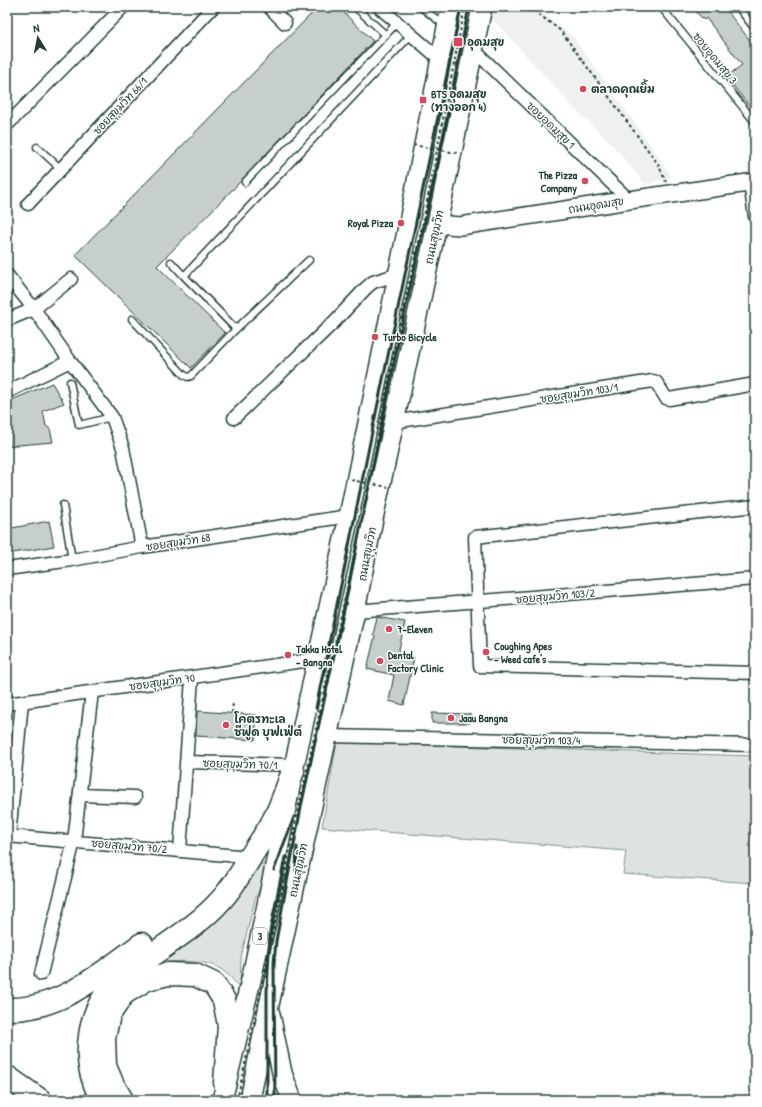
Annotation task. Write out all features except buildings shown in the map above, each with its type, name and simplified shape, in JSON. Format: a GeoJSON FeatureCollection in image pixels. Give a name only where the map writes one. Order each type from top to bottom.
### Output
{"type":"FeatureCollection","features":[{"type":"Feature","properties":{"kind":"highway"},"geometry":{"type":"LineString","coordinates":[[102,1100],[94,1084],[90,1068],[88,1047],[95,1013],[103,999],[116,982],[206,915],[236,883],[250,857],[266,834],[274,819],[294,763]]}},
{"type":"Feature","properties":{"kind":"highway"},"geometry":{"type":"LineString","coordinates":[[7,1009],[29,1007],[44,1003],[77,989],[198,905],[250,857]]}},
{"type":"Feature","properties":{"kind":"highway"},"geometry":{"type":"LineString","coordinates":[[122,1100],[113,1085],[105,1066],[104,1038],[109,1015],[123,994],[147,979],[168,974],[195,975],[214,984],[224,1000],[229,1024],[228,1094]]}},
{"type":"Feature","properties":{"kind":"highway"},"geometry":{"type":"LineString","coordinates":[[7,1077],[40,1100]]}},
{"type":"Feature","properties":{"kind":"highway"},"geometry":{"type":"LineString","coordinates":[[7,1085],[30,1100]]}},
{"type":"Feature","properties":{"kind":"main road"},"geometry":{"type":"LineString","coordinates":[[294,763],[399,274],[451,7]]}},
{"type":"Feature","properties":{"kind":"main road","name":"ถนนสุขุมวิท"},"geometry":{"type":"LineString","coordinates":[[250,1100],[323,754],[355,612],[373,519],[482,7]]}},
{"type":"Feature","properties":{"kind":"main road","name":"ถนนอุดมสุข"},"geometry":{"type":"LineString","coordinates":[[437,224],[460,226],[752,183]]}},
{"type":"Feature","properties":{"kind":"main road"},"geometry":{"type":"LineString","coordinates":[[410,217],[437,224]]}},
{"type":"Feature","properties":{"kind":"main road"},"geometry":{"type":"LineString","coordinates":[[348,516],[373,519]]}},
{"type":"Feature","properties":{"kind":"main road","name":"3"},"geometry":{"type":"LineString","coordinates":[[228,1094],[274,871],[294,763]]}},
{"type":"Feature","properties":{"kind":"main road"},"geometry":{"type":"LineString","coordinates":[[269,1005],[282,1073],[292,1100]]}},
{"type":"Feature","properties":{"kind":"street"},"geometry":{"type":"LineString","coordinates":[[7,125],[123,7]]}},
{"type":"Feature","properties":{"kind":"street","name":"ซอยสุขุมวิท 66/1"},"geometry":{"type":"LineString","coordinates":[[28,204],[213,7]]}},
{"type":"Feature","properties":{"kind":"street"},"geometry":{"type":"LineString","coordinates":[[269,7],[284,23]]}},
{"type":"Feature","properties":{"kind":"street"},"geometry":{"type":"LineString","coordinates":[[379,7],[441,60]]}},
{"type":"Feature","properties":{"kind":"street","name":"ซอยอุดมสุข 1"},"geometry":{"type":"LineString","coordinates":[[474,50],[629,200]]}},
{"type":"Feature","properties":{"kind":"street"},"geometry":{"type":"LineString","coordinates":[[752,183],[755,216]]}},
{"type":"Feature","properties":{"kind":"street"},"geometry":{"type":"LineString","coordinates":[[234,418],[334,322],[366,288],[373,282],[399,274]]}},
{"type":"Feature","properties":{"kind":"street"},"geometry":{"type":"LineString","coordinates":[[7,275],[34,309],[70,362],[112,417],[123,448],[142,547]]}},
{"type":"Feature","properties":{"kind":"street"},"geometry":{"type":"LineString","coordinates":[[7,320],[34,309],[71,279]]}},
{"type":"Feature","properties":{"kind":"street"},"geometry":{"type":"LineString","coordinates":[[7,392],[70,362]]}},
{"type":"Feature","properties":{"kind":"street","name":"ซอยสุขุมวิท 103/1"},"geometry":{"type":"LineString","coordinates":[[394,422],[653,381],[656,382],[666,398],[669,399],[755,384]]}},
{"type":"Feature","properties":{"kind":"street"},"geometry":{"type":"LineString","coordinates":[[755,506],[475,537],[480,666],[755,673]]}},
{"type":"Feature","properties":{"kind":"street","name":"ซอยสุขุมวิท 68"},"geometry":{"type":"LineString","coordinates":[[7,569],[348,516]]}},
{"type":"Feature","properties":{"kind":"street","name":"ซอยสุขุมวิท 103/2"},"geometry":{"type":"LineString","coordinates":[[355,612],[755,580]]}},
{"type":"Feature","properties":{"kind":"street","name":"ซอยสุขุมวิท 70"},"geometry":{"type":"LineString","coordinates":[[7,704],[317,659]]}},
{"type":"Feature","properties":{"kind":"street"},"geometry":{"type":"LineString","coordinates":[[180,851],[192,678]]}},
{"type":"Feature","properties":{"kind":"street"},"geometry":{"type":"LineString","coordinates":[[41,974],[74,841],[92,692]]}},
{"type":"Feature","properties":{"kind":"street"},"geometry":{"type":"LineString","coordinates":[[8,836],[22,702]]}},
{"type":"Feature","properties":{"kind":"street","name":"ซอยสุขุมวิท 103/4"},"geometry":{"type":"LineString","coordinates":[[327,736],[755,745]]}},
{"type":"Feature","properties":{"kind":"street","name":"ซอยสุขุมวิท 70/1"},"geometry":{"type":"LineString","coordinates":[[186,762],[294,763]]}},
{"type":"Feature","properties":{"kind":"street"},"geometry":{"type":"LineString","coordinates":[[80,795],[135,797]]}},
{"type":"Feature","properties":{"kind":"street","name":"ซอยสุขุมวิท 70/2"},"geometry":{"type":"LineString","coordinates":[[8,836],[250,857]]}},
{"type":"Feature","properties":{"kind":"lane"},"geometry":{"type":"LineString","coordinates":[[355,7],[386,35]]}},
{"type":"Feature","properties":{"kind":"lane"},"geometry":{"type":"LineString","coordinates":[[421,7],[447,27]]}},
{"type":"Feature","properties":{"kind":"lane","name":"ซอยอุดมสุข 3"},"geometry":{"type":"LineString","coordinates":[[661,7],[755,122]]}},
{"type":"Feature","properties":{"kind":"lane"},"geometry":{"type":"LineString","coordinates":[[738,7],[755,29]]}},
{"type":"Feature","properties":{"kind":"lane"},"geometry":{"type":"LineString","coordinates":[[245,182],[397,23]]}},
{"type":"Feature","properties":{"kind":"lane"},"geometry":{"type":"LineString","coordinates":[[184,276],[411,35]]}},
{"type":"Feature","properties":{"kind":"lane"},"geometry":{"type":"LineString","coordinates":[[37,147],[61,169]]}},
{"type":"Feature","properties":{"kind":"lane"},"geometry":{"type":"LineString","coordinates":[[132,319],[184,376],[191,376],[236,330],[309,260]]}},
{"type":"Feature","properties":{"kind":"lane"},"geometry":{"type":"LineString","coordinates":[[171,262],[236,330]]}},
{"type":"Feature","properties":{"kind":"lane"},"geometry":{"type":"LineString","coordinates":[[70,382],[79,425],[112,417]]}},
{"type":"Feature","properties":{"kind":"lane"},"geometry":{"type":"LineString","coordinates":[[63,505],[72,560]]}},
{"type":"Feature","properties":{"kind":"path"},"geometry":{"type":"LineString","coordinates":[[228,1094],[259,1000],[297,815],[360,530],[396,342],[423,222],[465,7]]}},
{"type":"Feature","properties":{"kind":"path"},"geometry":{"type":"LineString","coordinates":[[529,7],[561,31],[658,164],[672,194]]}},
{"type":"Feature","properties":{"kind":"path"},"geometry":{"type":"LineString","coordinates":[[413,145],[457,154]]}},
{"type":"Feature","properties":{"kind":"path"},"geometry":{"type":"LineString","coordinates":[[351,480],[388,487]]}},
{"type":"Feature","properties":{"kind":"path"},"geometry":{"type":"LineString","coordinates":[[232,713],[233,702]]}},
{"type":"Feature","properties":{"kind":"shaded area","name":"ตลาดคุณยิ้ม"},"geometry":{"type":"Polygon","coordinates":[[[490,7],[535,7],[573,37],[672,177],[645,184],[611,143],[574,108],[488,14],[490,7]]]}},
{"type":"Feature","properties":{"kind":"shaded area"},"geometry":{"type":"Polygon","coordinates":[[[337,742],[755,756],[755,883],[623,874],[626,851],[322,827],[337,742]]]}},
{"type":"Feature","properties":{"kind":"shaded area"},"geometry":{"type":"Polygon","coordinates":[[[257,865],[267,865],[268,871],[255,899],[241,957],[240,990],[226,973],[210,964],[197,962],[162,963],[144,969],[257,865]]]}},
{"type":"Feature","properties":{"kind":"railway"},"geometry":{"type":"LineString","coordinates":[[316,708],[461,7]]}},
{"type":"Feature","properties":{"kind":"railway"},"geometry":{"type":"LineString","coordinates":[[275,1100],[274,963],[276,941],[302,802],[342,617],[399,338],[439,157],[469,7]]}},
{"type":"Feature","properties":{"kind":"railway"},"geometry":{"type":"LineString","coordinates":[[274,870],[294,817]]}},
{"type":"Feature","properties":{"kind":"railway"},"geometry":{"type":"LineString","coordinates":[[296,871],[297,847]]}},
{"type":"Feature","properties":{"kind":"railway"},"geometry":{"type":"LineString","coordinates":[[267,1100],[267,991],[270,932],[285,857]]}},
{"type":"Feature","properties":{"kind":"place","name":"อุดมสุข"},"geometry":{"type":"Point","coordinates":[458,42]}},
{"type":"Feature","properties":{"kind":"place","name":"ตลาดคุณยิ้ม"},"geometry":{"type":"Point","coordinates":[583,89]}},
{"type":"Feature","properties":{"kind":"place","name":"BTS อุดมสุข (ทางออก 4)"},"geometry":{"type":"Point","coordinates":[423,100]}},
{"type":"Feature","properties":{"kind":"place","name":"The Pizza Company"},"geometry":{"type":"Point","coordinates":[585,181]}},
{"type":"Feature","properties":{"kind":"place","name":"Royal Pizza"},"geometry":{"type":"Point","coordinates":[401,223]}},
{"type":"Feature","properties":{"kind":"place","name":"Turbo Bicycle"},"geometry":{"type":"Point","coordinates":[375,337]}},
{"type":"Feature","properties":{"kind":"place","name":"7-Eleven"},"geometry":{"type":"Point","coordinates":[389,629]}},
{"type":"Feature","properties":{"kind":"place","name":"Coughing Apes - Weed cafe's"},"geometry":{"type":"Point","coordinates":[486,652]}},
{"type":"Feature","properties":{"kind":"place","name":"Takka Hotel - Bangna"},"geometry":{"type":"Point","coordinates":[288,655]}},
{"type":"Feature","properties":{"kind":"place","name":"Dental Factory Clinic"},"geometry":{"type":"Point","coordinates":[380,661]}},
{"type":"Feature","properties":{"kind":"place","name":"Jaau Bangna"},"geometry":{"type":"Point","coordinates":[451,718]}},
{"type":"Feature","properties":{"kind":"place","name":"โคตรทะเล ซีฟูด บุฟเฟ่ต์"},"geometry":{"type":"Point","coordinates":[226,725]}}]}
